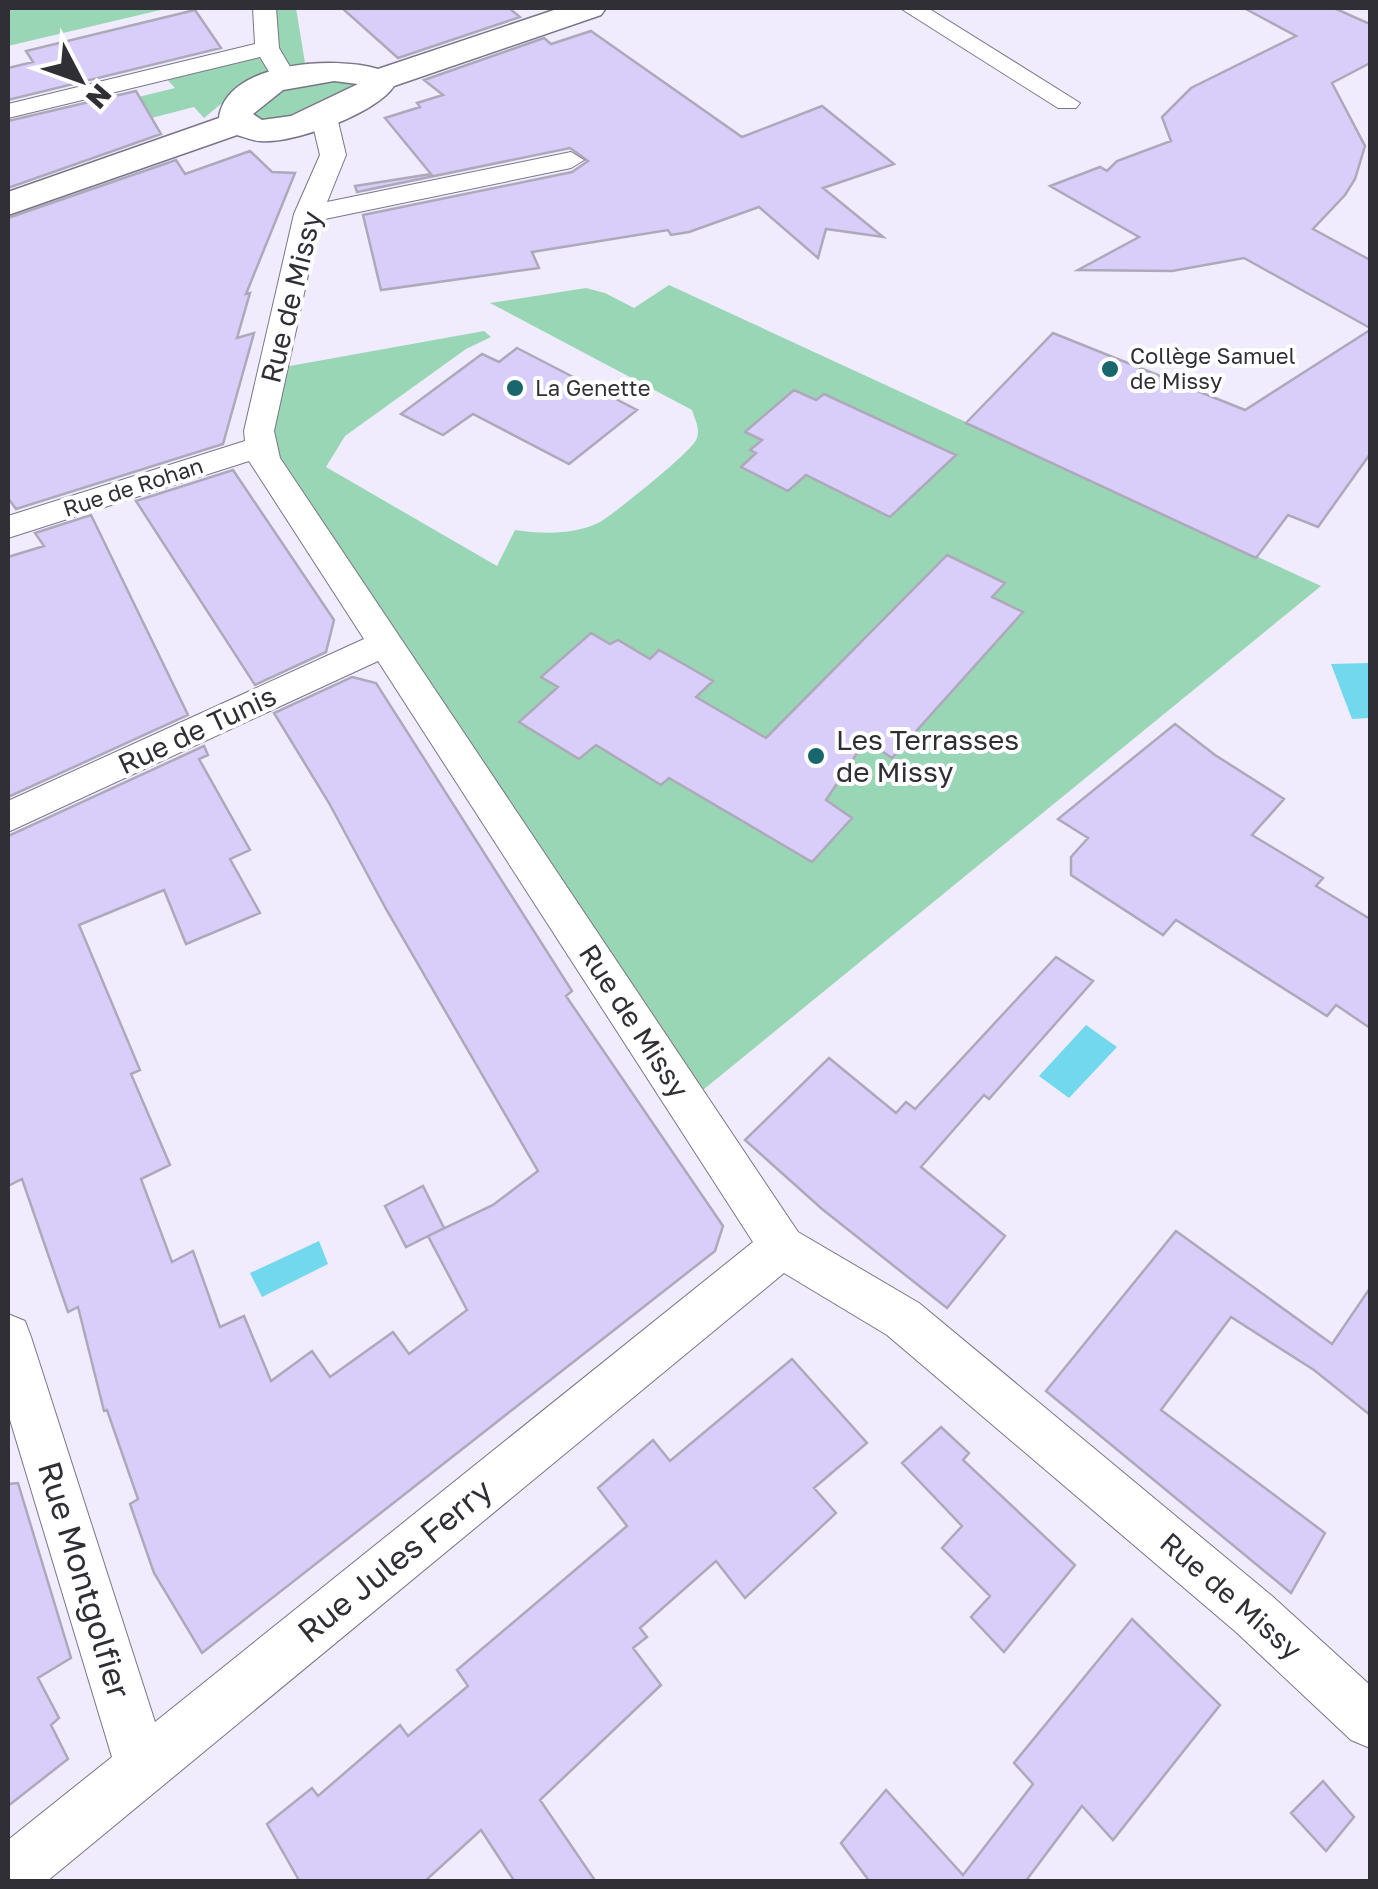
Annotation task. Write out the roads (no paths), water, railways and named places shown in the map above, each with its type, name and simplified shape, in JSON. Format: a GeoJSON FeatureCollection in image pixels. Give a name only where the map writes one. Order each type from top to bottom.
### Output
{"type":"FeatureCollection","features":[{"type":"Feature","properties":{"kind":"main road"},"geometry":{"type":"LineString","coordinates":[[8,204],[238,123],[260,130],[324,117],[366,94],[379,80],[590,8]]}},
{"type":"Feature","properties":{"kind":"main road"},"geometry":{"type":"LineString","coordinates":[[238,123],[235,114],[264,86],[276,63],[350,70],[379,80]]}},
{"type":"Feature","properties":{"kind":"street"},"geometry":{"type":"LineString","coordinates":[[8,112],[276,63],[264,8]]}},
{"type":"Feature","properties":{"kind":"street"},"geometry":{"type":"LineString","coordinates":[[912,8],[1067,103]]}},
{"type":"Feature","properties":{"kind":"street","name":"Rue de Missy"},"geometry":{"type":"LineString","coordinates":[[324,117],[333,155],[308,214],[259,446],[386,643],[782,1247],[903,1319],[1254,1614],[1370,1721]]}},
{"type":"Feature","properties":{"kind":"street"},"geometry":{"type":"LineString","coordinates":[[308,214],[571,160]]}},
{"type":"Feature","properties":{"kind":"street","name":"Rue de Rohan"},"geometry":{"type":"LineString","coordinates":[[8,527],[259,446]]}},
{"type":"Feature","properties":{"kind":"street","name":"Rue de Tunis"},"geometry":{"type":"LineString","coordinates":[[8,817],[386,643]]}},
{"type":"Feature","properties":{"kind":"street","name":"Rue Jules Ferry"},"geometry":{"type":"LineString","coordinates":[[8,1876],[782,1247]]}},
{"type":"Feature","properties":{"kind":"street","name":"Rue Montgolfier"},"geometry":{"type":"LineString","coordinates":[[8,1337],[142,1766]]}},
{"type":"Feature","properties":{"kind":"water"},"geometry":{"type":"Polygon","coordinates":[[[1369,663],[1370,718],[1352,719],[1331,664],[1369,663]]]}},
{"type":"Feature","properties":{"kind":"water"},"geometry":{"type":"Polygon","coordinates":[[[1086,1025],[1117,1047],[1069,1098],[1039,1076],[1086,1025]]]}},
{"type":"Feature","properties":{"kind":"water"},"geometry":{"type":"Polygon","coordinates":[[[319,1241],[328,1264],[262,1297],[250,1273],[319,1241]]]}},
{"type":"Feature","properties":{"kind":"place","name":"Collège Samuel de Missy"},"geometry":{"type":"Point","coordinates":[1110,369]}},
{"type":"Feature","properties":{"kind":"place","name":"La Genette"},"geometry":{"type":"Point","coordinates":[515,388]}},
{"type":"Feature","properties":{"kind":"place","name":"Les Terrasses de Missy"},"geometry":{"type":"Point","coordinates":[816,756]}}]}
